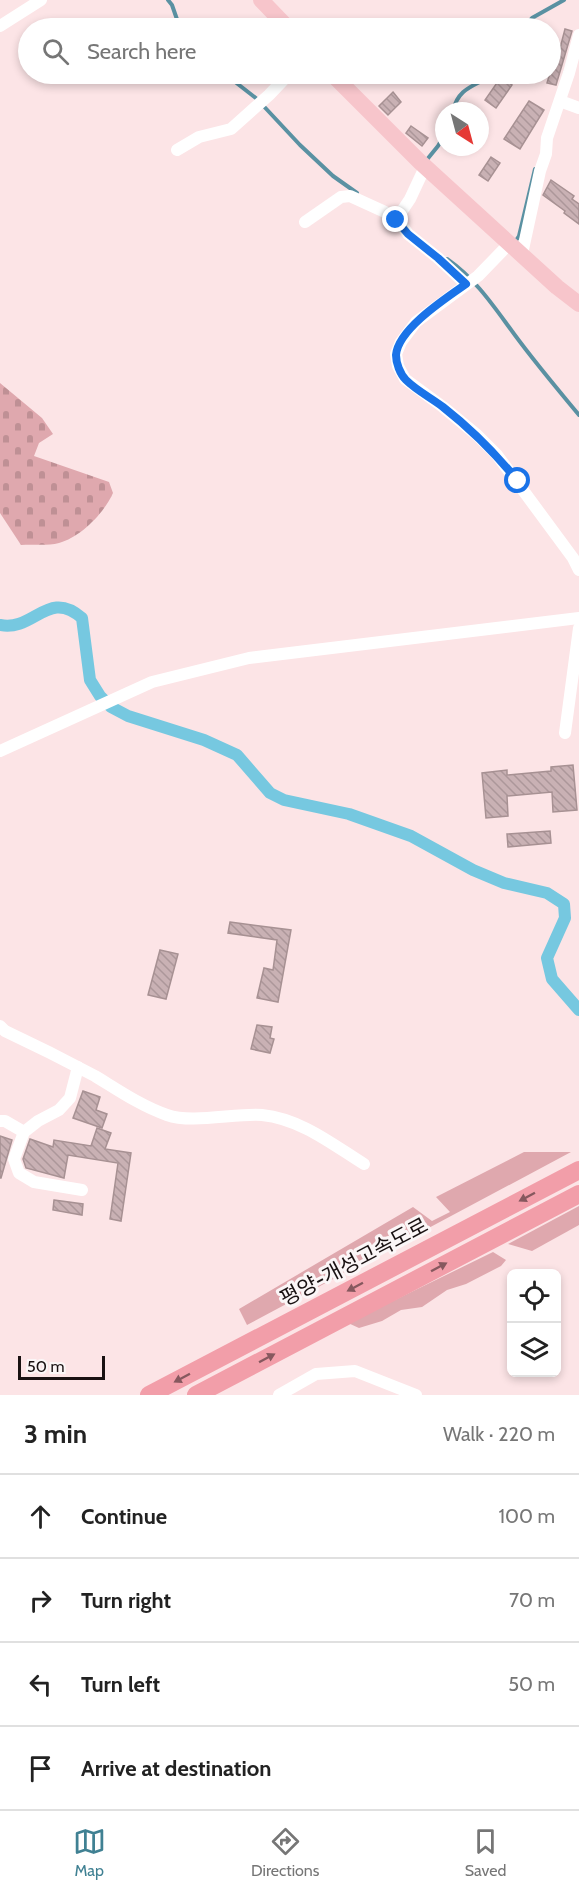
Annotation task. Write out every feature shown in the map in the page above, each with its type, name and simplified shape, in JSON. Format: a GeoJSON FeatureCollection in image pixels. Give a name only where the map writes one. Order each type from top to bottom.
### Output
{"type":"FeatureCollection","features":[{"type":"Feature","properties":{"kind":"highway","name":"평양-개성고속도로"},"geometry":{"type":"LineString","coordinates":[[150,1395],[579,1170]]}},
{"type":"Feature","properties":{"kind":"highway","name":"평양-개성고속도로"},"geometry":{"type":"LineString","coordinates":[[196,1395],[579,1194]]}},
{"type":"Feature","properties":{"kind":"main road"},"geometry":{"type":"LineString","coordinates":[[261,0],[278,18]]}},
{"type":"Feature","properties":{"kind":"main road"},"geometry":{"type":"LineString","coordinates":[[342,84],[423,165],[557,287],[579,304]]}},
{"type":"Feature","properties":{"kind":"street"},"geometry":{"type":"LineString","coordinates":[[0,26],[41,0]]}},
{"type":"Feature","properties":{"kind":"street"},"geometry":{"type":"LineString","coordinates":[[579,34],[547,138],[546,154],[514,247],[416,322],[400,342],[396,354],[398,366],[405,379],[443,406],[497,455],[573,558],[579,570]]}},
{"type":"Feature","properties":{"kind":"street"},"geometry":{"type":"LineString","coordinates":[[177,150],[199,137],[231,129],[279,84]]}},
{"type":"Feature","properties":{"kind":"street"},"geometry":{"type":"LineString","coordinates":[[560,101],[579,108]]}},
{"type":"Feature","properties":{"kind":"street"},"geometry":{"type":"LineString","coordinates":[[396,220],[410,200],[423,165]]}},
{"type":"Feature","properties":{"kind":"street"},"geometry":{"type":"LineString","coordinates":[[305,222],[341,197],[351,196],[385,212],[396,220],[408,234],[466,284]]}},
{"type":"Feature","properties":{"kind":"street"},"geometry":{"type":"LineString","coordinates":[[0,751],[152,682],[249,658],[579,618]]}},
{"type":"Feature","properties":{"kind":"street"},"geometry":{"type":"LineString","coordinates":[[565,733],[579,628]]}},
{"type":"Feature","properties":{"kind":"street"},"geometry":{"type":"LineString","coordinates":[[0,1026],[5,1031],[169,1116],[193,1118],[261,1115],[283,1119],[306,1127],[363,1164]]}},
{"type":"Feature","properties":{"kind":"street"},"geometry":{"type":"LineString","coordinates":[[78,1067],[70,1098],[59,1110],[38,1121],[24,1132],[15,1159],[19,1173],[34,1182],[82,1190]]}},
{"type":"Feature","properties":{"kind":"street"},"geometry":{"type":"LineString","coordinates":[[0,1121],[5,1121],[24,1132]]}},
{"type":"Feature","properties":{"kind":"street"},"geometry":{"type":"LineString","coordinates":[[279,1395],[316,1374],[355,1371],[416,1395]]}},
{"type":"Feature","properties":{"kind":"green space"},"geometry":{"type":"Polygon","coordinates":[[[0,383],[42,418],[53,434],[39,443],[34,456],[109,482],[113,493],[104,508],[83,530],[67,540],[50,544],[21,545],[0,513],[0,383]]]}},
{"type":"Feature","properties":{"kind":"green space"},"geometry":{"type":"Polygon","coordinates":[[[524,1152],[571,1152],[247,1325],[239,1309],[413,1207],[432,1221],[450,1212],[436,1197],[524,1152]]]}},
{"type":"Feature","properties":{"kind":"green space"},"geometry":{"type":"Polygon","coordinates":[[[579,1206],[579,1225],[532,1251],[508,1244],[579,1206]]]}},
{"type":"Feature","properties":{"kind":"green space"},"geometry":{"type":"Polygon","coordinates":[[[493,1252],[506,1260],[501,1266],[466,1284],[447,1290],[422,1307],[401,1310],[382,1321],[359,1328],[348,1323],[493,1252]]]}},
{"type":"Feature","properties":{"kind":"building"},"geometry":{"type":"Polygon","coordinates":[[[565,29],[572,31],[561,68],[561,45],[565,29]]]}},
{"type":"Feature","properties":{"kind":"building"},"geometry":{"type":"Polygon","coordinates":[[[496,84],[512,85],[496,108],[485,100],[496,84]]]}},
{"type":"Feature","properties":{"kind":"building"},"geometry":{"type":"Polygon","coordinates":[[[393,92],[401,102],[388,115],[379,106],[393,92]]]}},
{"type":"Feature","properties":{"kind":"building"},"geometry":{"type":"Polygon","coordinates":[[[529,101],[544,110],[520,149],[504,139],[529,101]]]}},
{"type":"Feature","properties":{"kind":"building"},"geometry":{"type":"Polygon","coordinates":[[[411,126],[428,138],[422,146],[406,133],[411,126]]]}},
{"type":"Feature","properties":{"kind":"building"},"geometry":{"type":"Polygon","coordinates":[[[491,157],[500,163],[488,181],[479,175],[491,157]]]}},
{"type":"Feature","properties":{"kind":"building"},"geometry":{"type":"Polygon","coordinates":[[[551,180],[574,196],[572,199],[579,204],[579,224],[543,195],[551,180]]]}},
{"type":"Feature","properties":{"kind":"building"},"geometry":{"type":"Polygon","coordinates":[[[573,765],[577,810],[553,812],[552,792],[507,796],[508,816],[486,818],[482,773],[507,770],[507,775],[551,771],[551,767],[573,765]]]}},
{"type":"Feature","properties":{"kind":"building"},"geometry":{"type":"Polygon","coordinates":[[[550,831],[551,843],[508,847],[507,834],[550,831]]]}},
{"type":"Feature","properties":{"kind":"building"},"geometry":{"type":"Polygon","coordinates":[[[230,922],[291,930],[278,1002],[257,998],[264,968],[273,970],[277,940],[228,933],[230,922]]]}},
{"type":"Feature","properties":{"kind":"building"},"geometry":{"type":"Polygon","coordinates":[[[160,950],[178,954],[166,999],[148,995],[160,950]]]}},
{"type":"Feature","properties":{"kind":"building"},"geometry":{"type":"Polygon","coordinates":[[[257,1025],[272,1027],[270,1038],[274,1039],[270,1053],[251,1049],[257,1025]]]}},
{"type":"Feature","properties":{"kind":"building"},"geometry":{"type":"Polygon","coordinates":[[[83,1091],[100,1097],[96,1110],[107,1114],[102,1128],[73,1118],[83,1091]]]}},
{"type":"Feature","properties":{"kind":"building"},"geometry":{"type":"Polygon","coordinates":[[[97,1128],[111,1133],[105,1149],[131,1153],[121,1221],[110,1219],[118,1163],[68,1155],[64,1178],[26,1168],[23,1159],[30,1139],[53,1147],[54,1140],[91,1146],[97,1128]]]}},
{"type":"Feature","properties":{"kind":"building"},"geometry":{"type":"Polygon","coordinates":[[[0,1136],[12,1140],[1,1178],[0,1178],[0,1136]]]}},
{"type":"Feature","properties":{"kind":"building"},"geometry":{"type":"Polygon","coordinates":[[[54,1200],[83,1204],[82,1215],[53,1210],[54,1200]]]}},
{"type":"Feature","properties":{"kind":"waterway"},"geometry":{"type":"LineString","coordinates":[[168,0],[177,18]]}},
{"type":"Feature","properties":{"kind":"waterway"},"geometry":{"type":"LineString","coordinates":[[532,18],[564,0]]}},
{"type":"Feature","properties":{"kind":"waterway"},"geometry":{"type":"LineString","coordinates":[[238,84],[257,99],[333,176],[357,193]]}},
{"type":"Feature","properties":{"kind":"waterway"},"geometry":{"type":"LineString","coordinates":[[456,102],[463,92],[476,84]]}},
{"type":"Feature","properties":{"kind":"waterway"},"geometry":{"type":"LineString","coordinates":[[425,162],[435,150]]}},
{"type":"Feature","properties":{"kind":"waterway"},"geometry":{"type":"LineString","coordinates":[[515,242],[519,236],[535,169]]}},
{"type":"Feature","properties":{"kind":"waterway"},"geometry":{"type":"LineString","coordinates":[[447,259],[481,290],[534,361],[579,415]]}},
{"type":"Feature","properties":{"kind":"waterway"},"geometry":{"type":"LineString","coordinates":[[0,625],[22,623],[50,609],[60,607],[70,610],[82,618],[90,680],[100,696],[111,707],[128,716],[204,740],[237,755],[270,793],[284,800],[349,814],[411,836],[473,870],[504,883],[547,893],[564,904],[565,918],[547,958],[552,979],[579,1010]]}},
{"type":"Feature","properties":{"kind":"route"},"geometry":{"type":"LineString","coordinates":[[396,220],[408,234],[466,284],[416,322],[400,342],[396,354],[398,366],[405,379],[443,406],[477,435],[518,481]]}}]}
